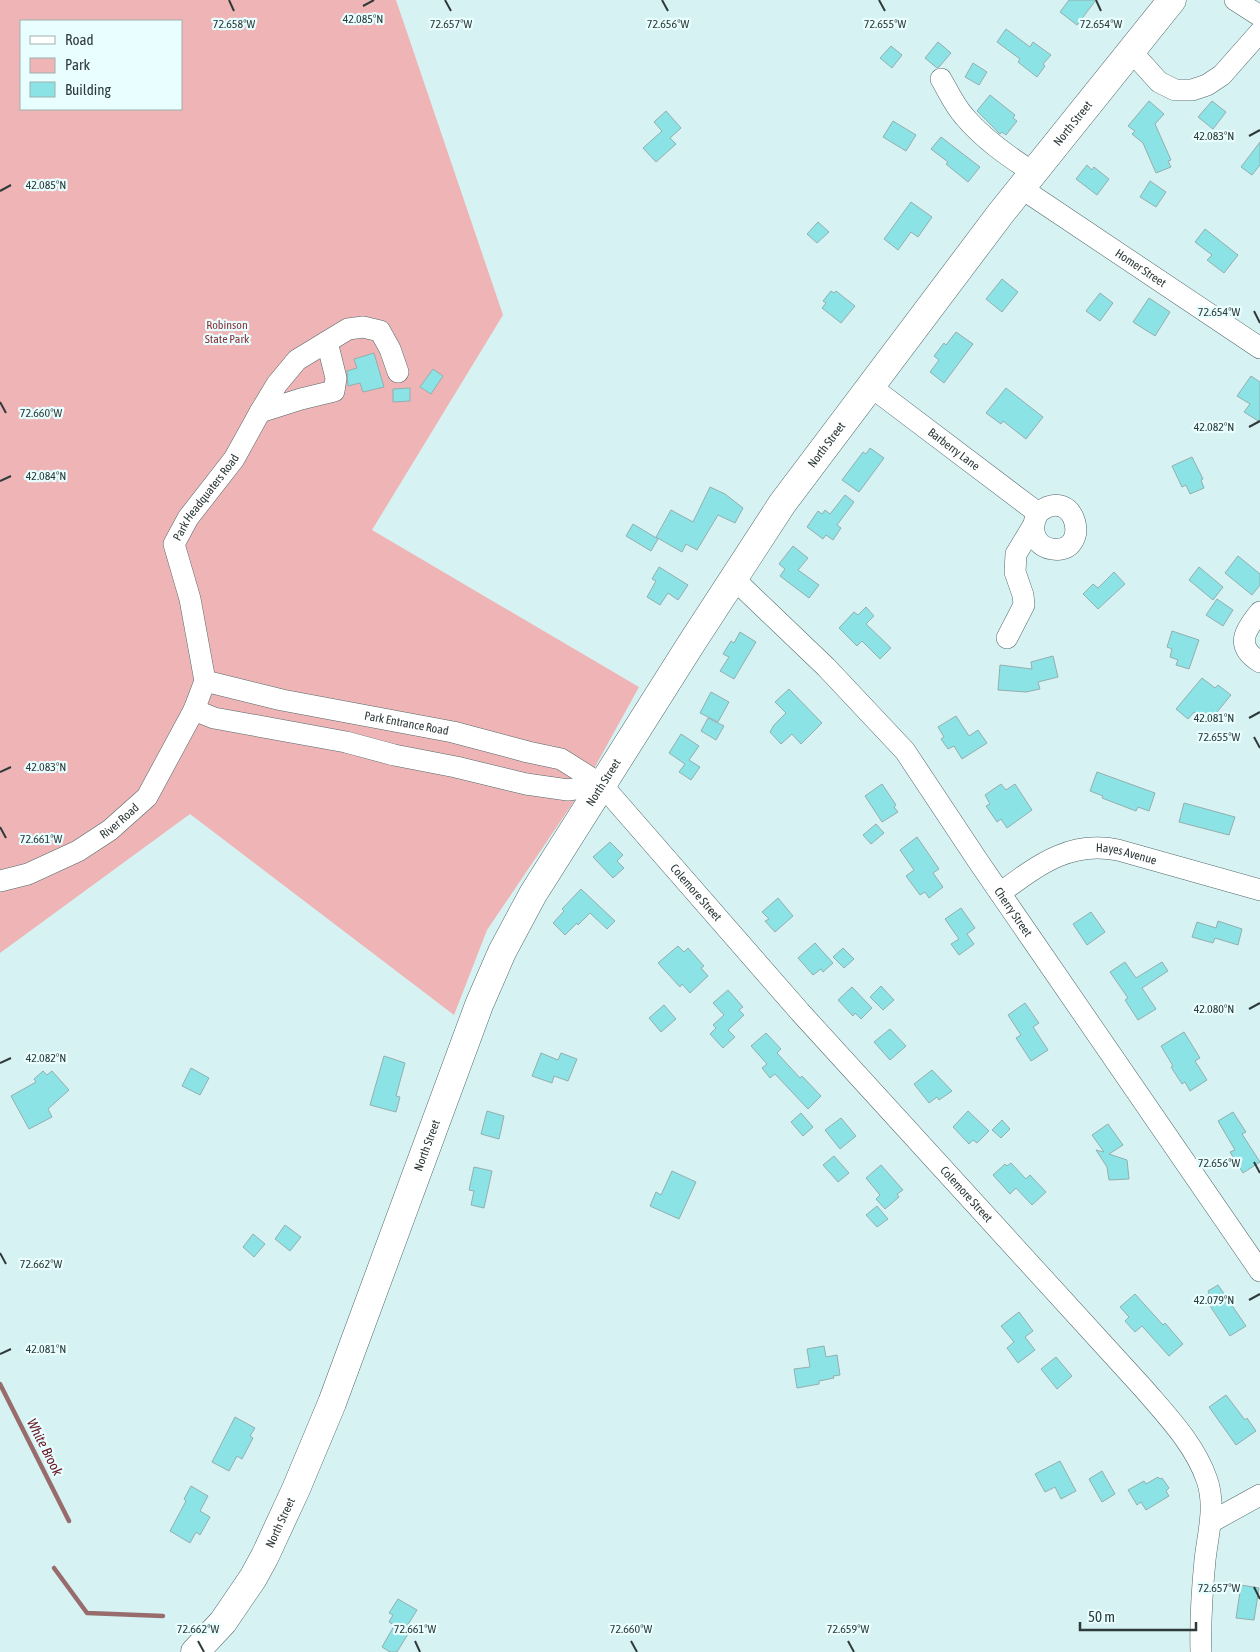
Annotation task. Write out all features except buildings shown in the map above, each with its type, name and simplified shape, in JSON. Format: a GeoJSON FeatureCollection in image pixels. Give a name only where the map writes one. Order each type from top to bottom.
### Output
{"type":"FeatureCollection","features":[{"type":"Feature","properties":{"kind":"main road","name":"North Street"},"geometry":{"type":"LineString","coordinates":[[194,1652],[234,1608],[253,1578],[276,1534],[332,1403],[462,1048],[490,979],[515,926],[533,894],[782,504],[1028,181],[1172,0]]}},
{"type":"Feature","properties":{"kind":"street"},"geometry":{"type":"LineString","coordinates":[[1235,0],[1260,16]]}},
{"type":"Feature","properties":{"kind":"street"},"geometry":{"type":"LineString","coordinates":[[1131,51],[1160,82],[1175,90],[1192,90],[1222,75],[1260,32]]}},
{"type":"Feature","properties":{"kind":"street","name":"Homer Street"},"geometry":{"type":"LineString","coordinates":[[941,79],[962,115],[1008,157],[1028,181],[1260,348]]}},
{"type":"Feature","properties":{"kind":"street","name":"Park Headquaters Road"},"geometry":{"type":"LineString","coordinates":[[205,681],[190,599],[174,544],[188,518],[234,459],[277,384],[297,360],[348,330],[363,327],[380,331],[390,349],[398,372]]}},
{"type":"Feature","properties":{"kind":"street"},"geometry":{"type":"LineString","coordinates":[[260,412],[334,390],[336,378],[327,342]]}},
{"type":"Feature","properties":{"kind":"street","name":"Barberry Lane"},"geometry":{"type":"LineString","coordinates":[[870,386],[1036,519],[1016,554],[1015,572],[1024,604],[1007,638]]}},
{"type":"Feature","properties":{"kind":"street","name":"Cherry Street"},"geometry":{"type":"LineString","coordinates":[[734,578],[826,667],[896,740],[1260,1271]]}},
{"type":"Feature","properties":{"kind":"street"},"geometry":{"type":"LineString","coordinates":[[1260,612],[1246,631],[1245,646],[1253,657],[1260,662]]}},
{"type":"Feature","properties":{"kind":"street"},"geometry":{"type":"LineString","coordinates":[[205,681],[194,710],[214,718],[346,742],[394,755],[456,767],[526,784],[568,790],[602,785]]}},
{"type":"Feature","properties":{"kind":"street","name":"Park Entrance Road"},"geometry":{"type":"LineString","coordinates":[[205,681],[282,700],[453,732],[561,759],[602,785]]}},
{"type":"Feature","properties":{"kind":"street","name":"River Road"},"geometry":{"type":"LineString","coordinates":[[0,881],[28,874],[78,851],[110,830],[147,798],[194,710]]}},
{"type":"Feature","properties":{"kind":"street","name":"Colemore Street"},"geometry":{"type":"LineString","coordinates":[[602,785],[807,1019],[1169,1418],[1188,1444],[1204,1473],[1211,1498],[1211,1522],[1202,1601],[1201,1652]]}},
{"type":"Feature","properties":{"kind":"street","name":"Hayes Avenue"},"geometry":{"type":"LineString","coordinates":[[1000,893],[1038,866],[1057,856],[1097,847],[1118,850],[1260,890]]}},
{"type":"Feature","properties":{"kind":"street"},"geometry":{"type":"LineString","coordinates":[[1211,1522],[1260,1495]]}},
{"type":"Feature","properties":{"kind":"green space","name":"Robinson State Park"},"geometry":{"type":"Polygon","coordinates":[[[0,0],[396,0],[503,315],[372,530],[639,687],[585,785],[487,930],[454,1015],[190,814],[0,953],[0,0]]]}},
{"type":"Feature","properties":{"kind":"waterway","name":"White Brook"},"geometry":{"type":"LineString","coordinates":[[0,1384],[69,1521]]}},
{"type":"Feature","properties":{"kind":"waterway","name":"White Brook"},"geometry":{"type":"LineString","coordinates":[[54,1568],[87,1613],[163,1616]]}}]}
